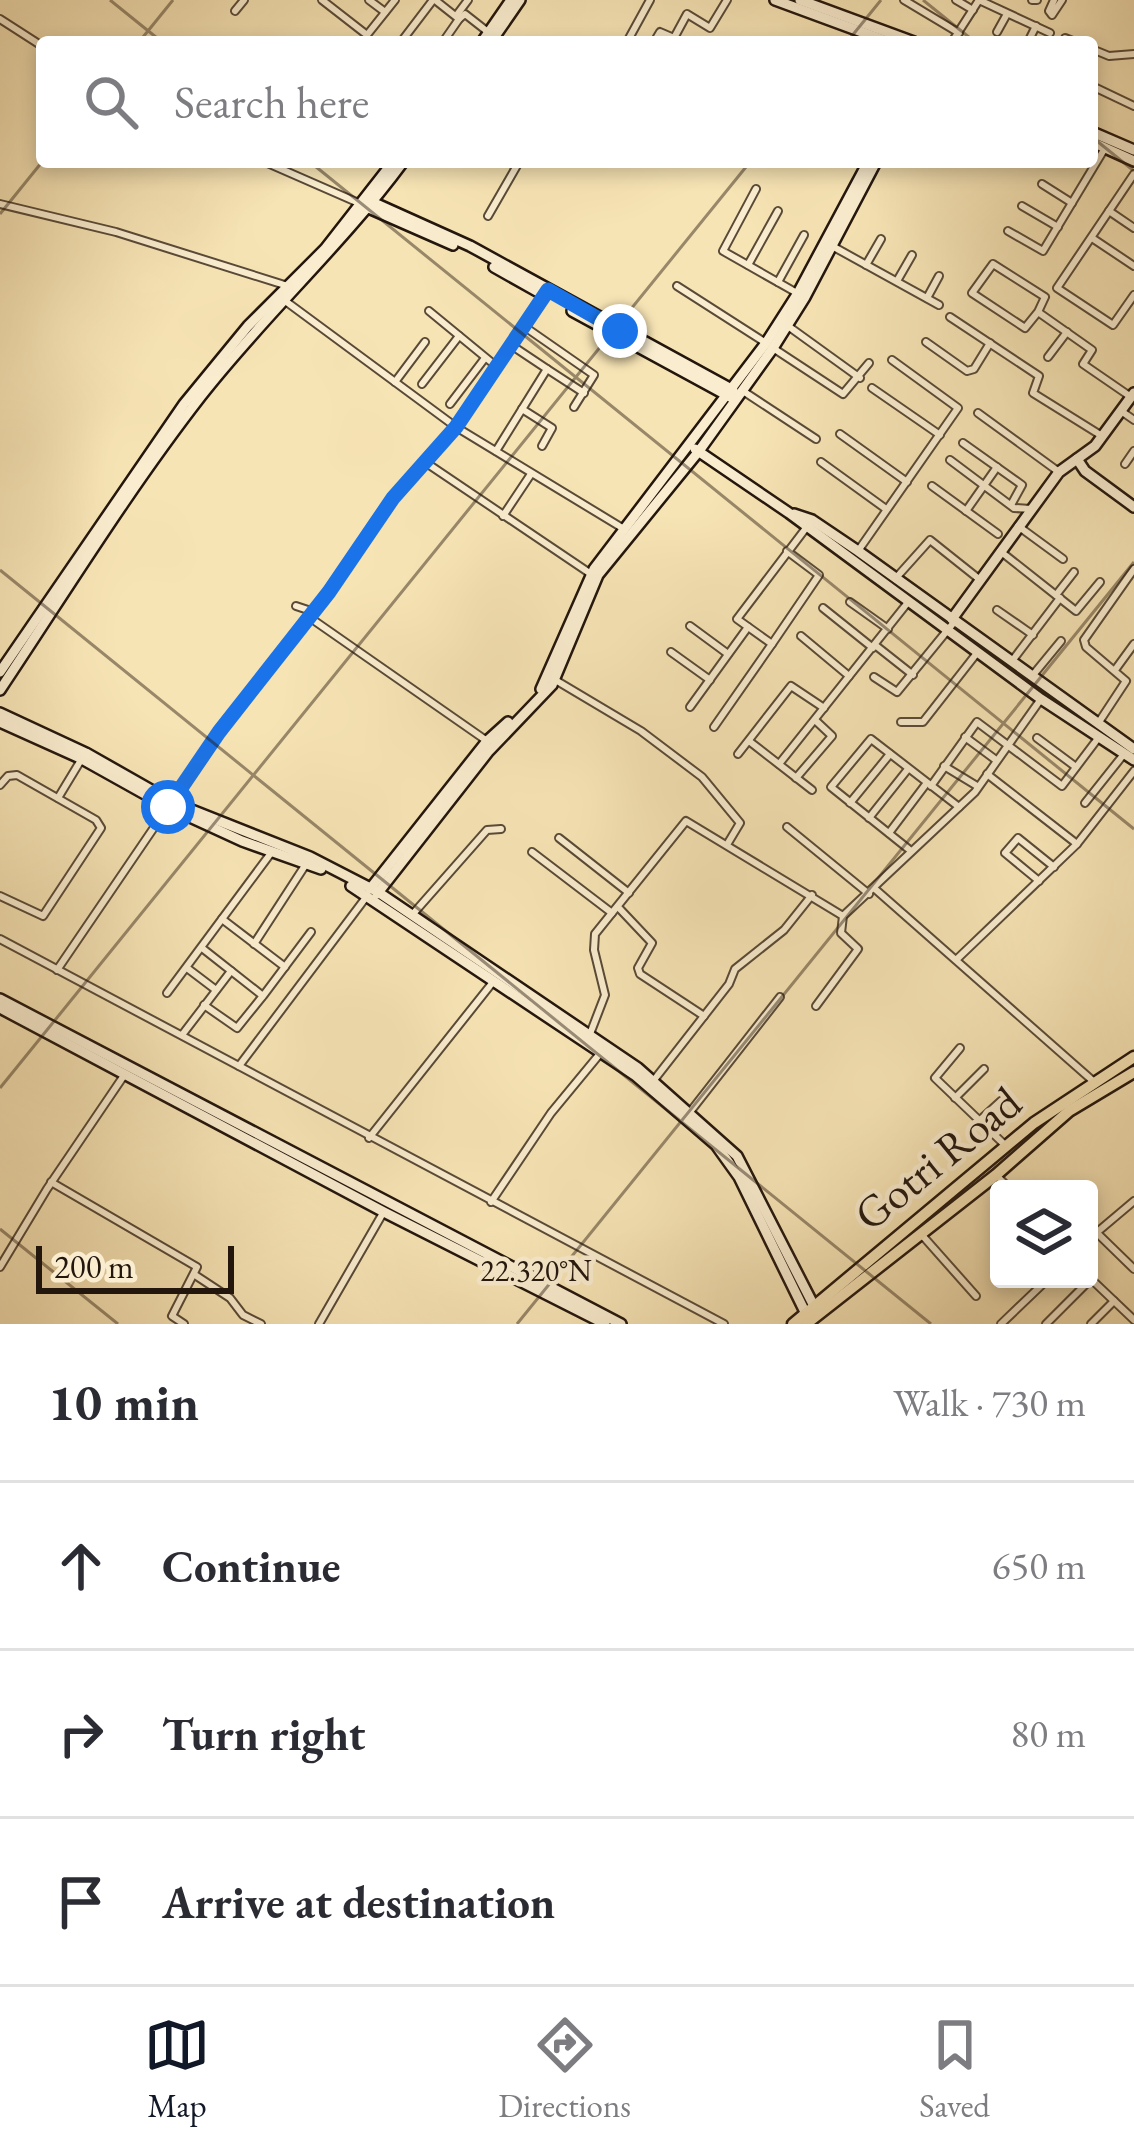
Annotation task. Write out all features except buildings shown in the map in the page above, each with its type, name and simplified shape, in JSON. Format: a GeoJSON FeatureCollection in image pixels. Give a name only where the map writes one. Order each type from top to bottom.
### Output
{"type":"FeatureCollection","features":[{"type":"Feature","properties":{"kind":"main road","name":"Gotri Road"},"geometry":{"type":"LineString","coordinates":[[810,1315],[1007,1147],[1134,1057]]}},
{"type":"Feature","properties":{"kind":"main road","name":"Gotri Road"},"geometry":{"type":"LineString","coordinates":[[793,1324],[921,1234],[1079,1103],[1134,1072]]}},
{"type":"Feature","properties":{"kind":"street"},"geometry":{"type":"LineString","coordinates":[[235,11],[244,0]]}},
{"type":"Feature","properties":{"kind":"street"},"geometry":{"type":"LineString","coordinates":[[322,0],[368,35],[395,0]]}},
{"type":"Feature","properties":{"kind":"street"},"geometry":{"type":"LineString","coordinates":[[369,0],[386,12]]}},
{"type":"Feature","properties":{"kind":"street"},"geometry":{"type":"LineString","coordinates":[[405,36],[434,0],[457,17]]}},
{"type":"Feature","properties":{"kind":"street"},"geometry":{"type":"LineString","coordinates":[[446,36],[468,0]]}},
{"type":"Feature","properties":{"kind":"street"},"geometry":{"type":"LineString","coordinates":[[491,36],[516,0]]}},
{"type":"Feature","properties":{"kind":"street"},"geometry":{"type":"LineString","coordinates":[[630,36],[650,0]]}},
{"type":"Feature","properties":{"kind":"street"},"geometry":{"type":"LineString","coordinates":[[775,0],[873,36]]}},
{"type":"Feature","properties":{"kind":"street"},"geometry":{"type":"LineString","coordinates":[[800,0],[898,36]]}},
{"type":"Feature","properties":{"kind":"street"},"geometry":{"type":"LineString","coordinates":[[904,0],[958,33]]}},
{"type":"Feature","properties":{"kind":"street"},"geometry":{"type":"LineString","coordinates":[[956,0],[973,10]]}},
{"type":"Feature","properties":{"kind":"street"},"geometry":{"type":"LineString","coordinates":[[956,36],[979,0],[1050,33]]}},
{"type":"Feature","properties":{"kind":"street"},"geometry":{"type":"LineString","coordinates":[[675,36],[687,14],[710,28],[726,2]]}},
{"type":"Feature","properties":{"kind":"street"},"geometry":{"type":"LineString","coordinates":[[457,17],[465,14],[486,36]]}},
{"type":"Feature","properties":{"kind":"street"},"geometry":{"type":"LineString","coordinates":[[997,32],[1007,14]]}},
{"type":"Feature","properties":{"kind":"street"},"geometry":{"type":"LineString","coordinates":[[0,19],[36,42]]}},
{"type":"Feature","properties":{"kind":"street"},"geometry":{"type":"LineString","coordinates":[[1031,36],[1036,26]]}},
{"type":"Feature","properties":{"kind":"street"},"geometry":{"type":"LineString","coordinates":[[1098,52],[1134,55]]}},
{"type":"Feature","properties":{"kind":"street"},"geometry":{"type":"LineString","coordinates":[[1098,89],[1134,106]]}},
{"type":"Feature","properties":{"kind":"street"},"geometry":{"type":"LineString","coordinates":[[1098,141],[1104,150]]}},
{"type":"Feature","properties":{"kind":"street"},"geometry":{"type":"LineString","coordinates":[[1098,146],[1134,161]]}},
{"type":"Feature","properties":{"kind":"street"},"geometry":{"type":"LineString","coordinates":[[1104,150],[1134,150]]}},
{"type":"Feature","properties":{"kind":"street"},"geometry":{"type":"LineString","coordinates":[[1098,160],[1104,150]]}},
{"type":"Feature","properties":{"kind":"street"},"geometry":{"type":"LineString","coordinates":[[280,168],[470,246],[546,293],[816,439]]}},
{"type":"Feature","properties":{"kind":"street"},"geometry":{"type":"LineString","coordinates":[[367,203],[388,168]]}},
{"type":"Feature","properties":{"kind":"street"},"geometry":{"type":"LineString","coordinates":[[0,672],[184,404],[399,168]]}},
{"type":"Feature","properties":{"kind":"street"},"geometry":{"type":"LineString","coordinates":[[488,216],[515,168]]}},
{"type":"Feature","properties":{"kind":"street"},"geometry":{"type":"LineString","coordinates":[[770,346],[788,326],[869,168]]}},
{"type":"Feature","properties":{"kind":"street"},"geometry":{"type":"LineString","coordinates":[[1008,231],[1043,251],[1093,168]]}},
{"type":"Feature","properties":{"kind":"street"},"geometry":{"type":"LineString","coordinates":[[1134,174],[1058,288],[1113,326],[1134,295]]}},
{"type":"Feature","properties":{"kind":"street"},"geometry":{"type":"LineString","coordinates":[[1042,184],[1072,203]]}},
{"type":"Feature","properties":{"kind":"street"},"geometry":{"type":"LineString","coordinates":[[756,189],[723,250],[801,296]]}},
{"type":"Feature","properties":{"kind":"street"},"geometry":{"type":"LineString","coordinates":[[0,204],[116,232],[291,287]]}},
{"type":"Feature","properties":{"kind":"street"},"geometry":{"type":"LineString","coordinates":[[1022,206],[1058,227]]}},
{"type":"Feature","properties":{"kind":"street"},"geometry":{"type":"LineString","coordinates":[[1109,211],[1134,228]]}},
{"type":"Feature","properties":{"kind":"street"},"geometry":{"type":"LineString","coordinates":[[748,265],[778,212]]}},
{"type":"Feature","properties":{"kind":"street"},"geometry":{"type":"LineString","coordinates":[[778,282],[804,235]]}},
{"type":"Feature","properties":{"kind":"street"},"geometry":{"type":"LineString","coordinates":[[866,265],[881,238]]}},
{"type":"Feature","properties":{"kind":"street"},"geometry":{"type":"LineString","coordinates":[[1092,238],[1134,266]]}},
{"type":"Feature","properties":{"kind":"street"},"geometry":{"type":"LineString","coordinates":[[828,244],[939,305]]}},
{"type":"Feature","properties":{"kind":"street"},"geometry":{"type":"LineString","coordinates":[[897,281],[911,255]]}},
{"type":"Feature","properties":{"kind":"street"},"geometry":{"type":"LineString","coordinates":[[993,264],[1045,297],[1038,312],[1025,328],[972,292],[993,264]]}},
{"type":"Feature","properties":{"kind":"street"},"geometry":{"type":"LineString","coordinates":[[927,298],[939,276]]}},
{"type":"Feature","properties":{"kind":"street"},"geometry":{"type":"LineString","coordinates":[[676,286],[840,394],[849,392],[869,364]]}},
{"type":"Feature","properties":{"kind":"street"},"geometry":{"type":"LineString","coordinates":[[0,690],[145,472],[291,287]]}},
{"type":"Feature","properties":{"kind":"street"},"geometry":{"type":"LineString","coordinates":[[57,970],[219,732],[311,615],[393,498],[456,427],[546,293]]}},
{"type":"Feature","properties":{"kind":"street"},"geometry":{"type":"LineString","coordinates":[[370,894],[552,678],[602,568],[736,394],[801,296]]}},
{"type":"Feature","properties":{"kind":"street"},"geometry":{"type":"LineString","coordinates":[[282,299],[456,427],[624,530]]}},
{"type":"Feature","properties":{"kind":"street"},"geometry":{"type":"LineString","coordinates":[[429,311],[496,367]]}},
{"type":"Feature","properties":{"kind":"street"},"geometry":{"type":"LineString","coordinates":[[874,677],[895,693],[913,675],[1058,472],[1102,436],[1133,395],[1083,364],[1092,350],[1038,312]]}},
{"type":"Feature","properties":{"kind":"street"},"geometry":{"type":"LineString","coordinates":[[950,317],[1039,376],[1033,393],[1102,436]]}},
{"type":"Feature","properties":{"kind":"street"},"geometry":{"type":"LineString","coordinates":[[788,326],[860,378]]}},
{"type":"Feature","properties":{"kind":"street"},"geometry":{"type":"LineString","coordinates":[[524,327],[594,375],[574,407]]}},
{"type":"Feature","properties":{"kind":"street"},"geometry":{"type":"LineString","coordinates":[[1048,357],[1066,332]]}},
{"type":"Feature","properties":{"kind":"street"},"geometry":{"type":"LineString","coordinates":[[422,384],[459,336]]}},
{"type":"Feature","properties":{"kind":"street"},"geometry":{"type":"LineString","coordinates":[[926,341],[967,370],[974,369],[990,343]]}},
{"type":"Feature","properties":{"kind":"street"},"geometry":{"type":"LineString","coordinates":[[395,382],[425,342]]}},
{"type":"Feature","properties":{"kind":"street"},"geometry":{"type":"LineString","coordinates":[[512,345],[584,393]]}},
{"type":"Feature","properties":{"kind":"street"},"geometry":{"type":"LineString","coordinates":[[450,404],[485,358]]}},
{"type":"Feature","properties":{"kind":"street"},"geometry":{"type":"LineString","coordinates":[[858,551],[957,405],[892,360]]}},
{"type":"Feature","properties":{"kind":"street"},"geometry":{"type":"LineString","coordinates":[[496,451],[547,369]]}},
{"type":"Feature","properties":{"kind":"street"},"geometry":{"type":"LineString","coordinates":[[872,388],[940,435]]}},
{"type":"Feature","properties":{"kind":"street"},"geometry":{"type":"LineString","coordinates":[[522,409],[552,428],[542,446]]}},
{"type":"Feature","properties":{"kind":"street"},"geometry":{"type":"LineString","coordinates":[[1120,411],[1134,420]]}},
{"type":"Feature","properties":{"kind":"street"},"geometry":{"type":"LineString","coordinates":[[979,413],[1058,472]]}},
{"type":"Feature","properties":{"kind":"street"},"geometry":{"type":"LineString","coordinates":[[840,434],[907,482]]}},
{"type":"Feature","properties":{"kind":"street"},"geometry":{"type":"LineString","coordinates":[[963,443],[1023,488],[1011,505]]}},
{"type":"Feature","properties":{"kind":"street"},"geometry":{"type":"LineString","coordinates":[[695,449],[788,512],[858,551],[912,598]]}},
{"type":"Feature","properties":{"kind":"street"},"geometry":{"type":"LineString","coordinates":[[239,1066],[487,742],[552,678],[591,574],[695,449]]}},
{"type":"Feature","properties":{"kind":"street"},"geometry":{"type":"LineString","coordinates":[[1125,464],[1134,451]]}},
{"type":"Feature","properties":{"kind":"street"},"geometry":{"type":"LineString","coordinates":[[1077,459],[1085,471],[1134,508]]}},
{"type":"Feature","properties":{"kind":"street"},"geometry":{"type":"LineString","coordinates":[[950,460],[1018,510],[1031,508]]}},
{"type":"Feature","properties":{"kind":"street"},"geometry":{"type":"LineString","coordinates":[[424,461],[591,574]]}},
{"type":"Feature","properties":{"kind":"street"},"geometry":{"type":"LineString","coordinates":[[821,462],[887,510]]}},
{"type":"Feature","properties":{"kind":"street"},"geometry":{"type":"LineString","coordinates":[[966,511],[997,467]]}},
{"type":"Feature","properties":{"kind":"street"},"geometry":{"type":"LineString","coordinates":[[503,516],[532,473]]}},
{"type":"Feature","properties":{"kind":"street"},"geometry":{"type":"LineString","coordinates":[[932,486],[998,534]]}},
{"type":"Feature","properties":{"kind":"street"},"geometry":{"type":"LineString","coordinates":[[772,644],[737,619],[809,524]]}},
{"type":"Feature","properties":{"kind":"street"},"geometry":{"type":"LineString","coordinates":[[809,524],[912,598],[1012,661],[1045,694]]}},
{"type":"Feature","properties":{"kind":"street"},"geometry":{"type":"LineString","coordinates":[[1018,526],[1063,560]]}},
{"type":"Feature","properties":{"kind":"street"},"geometry":{"type":"LineString","coordinates":[[895,579],[930,541],[979,578]]}},
{"type":"Feature","properties":{"kind":"street"},"geometry":{"type":"LineString","coordinates":[[714,727],[818,575],[787,551]]}},
{"type":"Feature","properties":{"kind":"street"},"geometry":{"type":"LineString","coordinates":[[1000,551],[1076,611],[1100,583]]}},
{"type":"Feature","properties":{"kind":"street"},"geometry":{"type":"LineString","coordinates":[[889,833],[977,722],[1062,786],[1126,684],[1084,640],[1134,568]]}},
{"type":"Feature","properties":{"kind":"street"},"geometry":{"type":"LineString","coordinates":[[1012,661],[1074,572]]}},
{"type":"Feature","properties":{"kind":"street"},"geometry":{"type":"LineString","coordinates":[[778,764],[912,598]]}},
{"type":"Feature","properties":{"kind":"street"},"geometry":{"type":"LineString","coordinates":[[850,602],[887,629]]}},
{"type":"Feature","properties":{"kind":"street"},"geometry":{"type":"LineString","coordinates":[[296,606],[487,742]]}},
{"type":"Feature","properties":{"kind":"street"},"geometry":{"type":"LineString","coordinates":[[823,608],[913,675]]}},
{"type":"Feature","properties":{"kind":"street"},"geometry":{"type":"LineString","coordinates":[[997,610],[1033,635]]}},
{"type":"Feature","properties":{"kind":"street"},"geometry":{"type":"LineString","coordinates":[[952,624],[979,650],[1131,754],[1085,803]]}},
{"type":"Feature","properties":{"kind":"street"},"geometry":{"type":"LineString","coordinates":[[691,626],[728,654]]}},
{"type":"Feature","properties":{"kind":"street"},"geometry":{"type":"LineString","coordinates":[[689,707],[748,627]]}},
{"type":"Feature","properties":{"kind":"street"},"geometry":{"type":"LineString","coordinates":[[801,636],[850,677]]}},
{"type":"Feature","properties":{"kind":"street"},"geometry":{"type":"LineString","coordinates":[[1032,677],[1061,641]]}},
{"type":"Feature","properties":{"kind":"street"},"geometry":{"type":"LineString","coordinates":[[1115,670],[1134,644]]}},
{"type":"Feature","properties":{"kind":"street"},"geometry":{"type":"LineString","coordinates":[[901,722],[923,722],[979,650]]}},
{"type":"Feature","properties":{"kind":"street"},"geometry":{"type":"LineString","coordinates":[[671,652],[710,680]]}},
{"type":"Feature","properties":{"kind":"street"},"geometry":{"type":"LineString","coordinates":[[552,678],[641,731],[702,777],[740,823],[728,844]]}},
{"type":"Feature","properties":{"kind":"street"},"geometry":{"type":"LineString","coordinates":[[738,754],[791,686],[824,708]]}},
{"type":"Feature","properties":{"kind":"street"},"geometry":{"type":"LineString","coordinates":[[816,1006],[859,949],[842,933],[843,916],[979,787],[1045,694]]}},
{"type":"Feature","properties":{"kind":"street"},"geometry":{"type":"LineString","coordinates":[[0,717],[171,804],[273,850],[309,860]]}},
{"type":"Feature","properties":{"kind":"street"},"geometry":{"type":"LineString","coordinates":[[796,778],[832,736],[815,720]]}},
{"type":"Feature","properties":{"kind":"street"},"geometry":{"type":"LineString","coordinates":[[965,737],[996,760]]}},
{"type":"Feature","properties":{"kind":"street"},"geometry":{"type":"LineString","coordinates":[[1037,738],[1076,766]]}},
{"type":"Feature","properties":{"kind":"street"},"geometry":{"type":"LineString","coordinates":[[910,851],[831,787],[871,740],[959,807]]}},
{"type":"Feature","properties":{"kind":"street"},"geometry":{"type":"LineString","coordinates":[[749,741],[812,790]]}},
{"type":"Feature","properties":{"kind":"street"},"geometry":{"type":"LineString","coordinates":[[850,803],[890,754]]}},
{"type":"Feature","properties":{"kind":"street"},"geometry":{"type":"LineString","coordinates":[[58,798],[84,756]]}},
{"type":"Feature","properties":{"kind":"street"},"geometry":{"type":"LineString","coordinates":[[944,766],[979,787]]}},
{"type":"Feature","properties":{"kind":"street"},"geometry":{"type":"LineString","coordinates":[[869,818],[908,768]]}},
{"type":"Feature","properties":{"kind":"street"},"geometry":{"type":"LineString","coordinates":[[957,959],[1077,844],[1134,771]]}},
{"type":"Feature","properties":{"kind":"street"},"geometry":{"type":"LineString","coordinates":[[0,785],[12,774],[98,822],[98,835],[43,916],[0,896]]}},
{"type":"Feature","properties":{"kind":"street"},"geometry":{"type":"LineString","coordinates":[[987,774],[1077,844]]}},
{"type":"Feature","properties":{"kind":"street"},"geometry":{"type":"LineString","coordinates":[[171,804],[309,860],[412,915],[496,977],[590,1034],[730,1160],[810,1315]]}},
{"type":"Feature","properties":{"kind":"street"},"geometry":{"type":"LineString","coordinates":[[590,1034],[605,995],[594,940],[686,821],[843,916]]}},
{"type":"Feature","properties":{"kind":"street"},"geometry":{"type":"LineString","coordinates":[[787,827],[957,959],[1094,1081]]}},
{"type":"Feature","properties":{"kind":"street"},"geometry":{"type":"LineString","coordinates":[[412,915],[487,830],[500,829]]}},
{"type":"Feature","properties":{"kind":"street"},"geometry":{"type":"LineString","coordinates":[[559,838],[629,893]]}},
{"type":"Feature","properties":{"kind":"street"},"geometry":{"type":"LineString","coordinates":[[1040,882],[1005,854],[1018,838],[1054,868]]}},
{"type":"Feature","properties":{"kind":"street"},"geometry":{"type":"LineString","coordinates":[[166,992],[273,850]]}},
{"type":"Feature","properties":{"kind":"street"},"geometry":{"type":"LineString","coordinates":[[532,852],[615,910],[652,943],[638,968],[640,974],[704,1016]]}},
{"type":"Feature","properties":{"kind":"street"},"geometry":{"type":"LineString","coordinates":[[254,944],[309,860]]}},
{"type":"Feature","properties":{"kind":"street"},"geometry":{"type":"LineString","coordinates":[[370,894],[654,1081],[690,1112],[741,1162],[810,1315]]}},
{"type":"Feature","properties":{"kind":"street"},"geometry":{"type":"LineString","coordinates":[[654,1081],[729,984],[735,969],[784,930],[812,895]]}},
{"type":"Feature","properties":{"kind":"street"},"geometry":{"type":"LineString","coordinates":[[223,920],[284,967]]}},
{"type":"Feature","properties":{"kind":"street"},"geometry":{"type":"LineString","coordinates":[[204,1005],[237,1028],[311,932]]}},
{"type":"Feature","properties":{"kind":"street"},"geometry":{"type":"LineString","coordinates":[[0,939],[724,1324]]}},
{"type":"Feature","properties":{"kind":"street"},"geometry":{"type":"LineString","coordinates":[[202,948],[263,996]]}},
{"type":"Feature","properties":{"kind":"street"},"geometry":{"type":"LineString","coordinates":[[187,968],[216,989]]}},
{"type":"Feature","properties":{"kind":"street"},"geometry":{"type":"LineString","coordinates":[[182,1035],[231,971]]}},
{"type":"Feature","properties":{"kind":"street"},"geometry":{"type":"LineString","coordinates":[[370,1138],[496,977]]}},
{"type":"Feature","properties":{"kind":"street"},"geometry":{"type":"LineString","coordinates":[[690,1112],[781,998]]}},
{"type":"Feature","properties":{"kind":"street"},"geometry":{"type":"LineString","coordinates":[[1,1002],[386,1209],[621,1324]]}},
{"type":"Feature","properties":{"kind":"street"},"geometry":{"type":"LineString","coordinates":[[960,1048],[934,1075],[1007,1147]]}},
{"type":"Feature","properties":{"kind":"street"},"geometry":{"type":"LineString","coordinates":[[491,1202],[551,1112],[604,1049]]}},
{"type":"Feature","properties":{"kind":"street"},"geometry":{"type":"LineString","coordinates":[[0,1267],[51,1182],[129,1069]]}},
{"type":"Feature","properties":{"kind":"street"},"geometry":{"type":"LineString","coordinates":[[955,1098],[984,1069]]}},
{"type":"Feature","properties":{"kind":"street"},"geometry":{"type":"LineString","coordinates":[[979,1121],[1001,1101]]}},
{"type":"Feature","properties":{"kind":"street"},"geometry":{"type":"LineString","coordinates":[[996,1174],[1002,1180]]}},
{"type":"Feature","properties":{"kind":"street"},"geometry":{"type":"LineString","coordinates":[[51,1182],[198,1269],[172,1316],[184,1324]]}},
{"type":"Feature","properties":{"kind":"street"},"geometry":{"type":"LineString","coordinates":[[1098,1231],[1133,1203]]}},
{"type":"Feature","properties":{"kind":"street"},"geometry":{"type":"LineString","coordinates":[[319,1324],[386,1209]]}},
{"type":"Feature","properties":{"kind":"street"},"geometry":{"type":"LineString","coordinates":[[921,1234],[976,1296]]}},
{"type":"Feature","properties":{"kind":"street"},"geometry":{"type":"LineString","coordinates":[[1098,1241],[1134,1269]]}},
{"type":"Feature","properties":{"kind":"street"},"geometry":{"type":"LineString","coordinates":[[195,1275],[261,1324]]}},
{"type":"Feature","properties":{"kind":"street"},"geometry":{"type":"LineString","coordinates":[[1046,1324],[1090,1279],[1134,1320]]}},
{"type":"Feature","properties":{"kind":"street"},"geometry":{"type":"LineString","coordinates":[[1001,1324],[1039,1288]]}},
{"type":"Feature","properties":{"kind":"street"},"geometry":{"type":"LineString","coordinates":[[1091,1324],[1114,1301]]}},
{"type":"Feature","properties":{"kind":"street"},"geometry":{"type":"LineString","coordinates":[[574,1324],[586,1309]]}},
{"type":"Feature","properties":{"kind":"street"},"geometry":{"type":"LineString","coordinates":[[586,1309],[604,1324]]}},
{"type":"Feature","properties":{"kind":"street"},"geometry":{"type":"LineString","coordinates":[[230,1324],[239,1310]]}},
{"type":"Feature","properties":{"kind":"route"},"geometry":{"type":"LineString","coordinates":[[168,807],[393,498],[456,427],[548,290],[620,331]]}}]}
